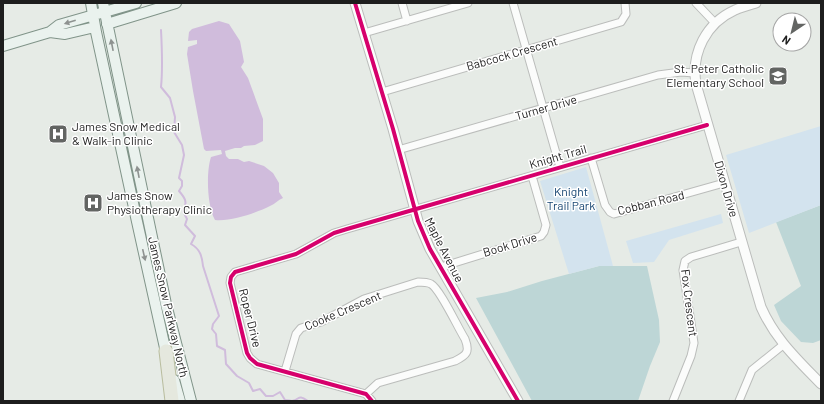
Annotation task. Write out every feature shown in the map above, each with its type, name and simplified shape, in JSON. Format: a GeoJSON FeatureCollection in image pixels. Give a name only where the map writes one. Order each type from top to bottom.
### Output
{"type":"FeatureCollection","features":[{"type":"Feature","properties":{"kind":"highway"},"geometry":{"type":"LineString","coordinates":[[166,350],[172,401]]}},
{"type":"Feature","properties":{"kind":"main road","name":"James Snow Parkway North"},"geometry":{"type":"LineString","coordinates":[[92,3],[96,30],[166,350],[180,401]]}},
{"type":"Feature","properties":{"kind":"main road"},"geometry":{"type":"LineString","coordinates":[[3,46],[50,32],[59,25],[93,15],[104,7],[136,3]]}},
{"type":"Feature","properties":{"kind":"main road"},"geometry":{"type":"LineString","coordinates":[[108,24],[176,3]]}},
{"type":"Feature","properties":{"kind":"main road","name":"James Snow Parkway North"},"geometry":{"type":"LineString","coordinates":[[104,7],[166,304],[191,401]]}},
{"type":"Feature","properties":{"kind":"main road"},"geometry":{"type":"LineString","coordinates":[[50,32],[65,34],[96,30]]}},
{"type":"Feature","properties":{"kind":"street","name":"Maple Avenue"},"geometry":{"type":"LineString","coordinates":[[355,3],[382,92],[418,222],[430,249],[518,401]]}},
{"type":"Feature","properties":{"kind":"street"},"geometry":{"type":"LineString","coordinates":[[402,3],[407,21]]}},
{"type":"Feature","properties":{"kind":"street"},"geometry":{"type":"LineString","coordinates":[[364,33],[468,3]]}},
{"type":"Feature","properties":{"kind":"street"},"geometry":{"type":"LineString","coordinates":[[513,3],[560,167]]}},
{"type":"Feature","properties":{"kind":"street","name":"Babcock Crescent"},"geometry":{"type":"LineString","coordinates":[[382,92],[620,22],[626,14],[625,3]]}},
{"type":"Feature","properties":{"kind":"street"},"geometry":{"type":"LineString","coordinates":[[696,3],[715,23]]}},
{"type":"Feature","properties":{"kind":"street","name":"Dixon Drive"},"geometry":{"type":"LineString","coordinates":[[756,3],[734,10],[715,23],[704,38],[696,58],[694,73],[697,91],[761,307],[769,325],[783,345],[821,384]]}},
{"type":"Feature","properties":{"kind":"street"},"geometry":{"type":"LineString","coordinates":[[96,30],[108,24]]}},
{"type":"Feature","properties":{"kind":"street","name":"Turner Drive"},"geometry":{"type":"LineString","coordinates":[[398,150],[658,75],[681,72],[694,73]]}},
{"type":"Feature","properties":{"kind":"street","name":"Knight Trail"},"geometry":{"type":"LineString","coordinates":[[415,210],[707,125]]}},
{"type":"Feature","properties":{"kind":"street","name":"Cobban Road"},"geometry":{"type":"LineString","coordinates":[[591,158],[605,205],[610,212],[614,214],[724,183]]}},
{"type":"Feature","properties":{"kind":"street","name":"Book Drive"},"geometry":{"type":"LineString","coordinates":[[441,267],[541,236],[546,225],[532,176]]}},
{"type":"Feature","properties":{"kind":"street","name":"Roper Drive"},"geometry":{"type":"LineString","coordinates":[[366,394],[257,364],[250,358],[230,283],[235,272],[296,254],[334,233],[415,210]]}},
{"type":"Feature","properties":{"kind":"street","name":"Fox Crescent"},"geometry":{"type":"LineString","coordinates":[[673,401],[691,356],[694,343],[683,270],[685,261],[691,257],[741,242]]}},
{"type":"Feature","properties":{"kind":"street","name":"Cooke Crescent"},"geometry":{"type":"LineString","coordinates":[[285,371],[296,334],[301,328],[321,322],[364,299],[418,282],[430,284],[434,287],[465,339],[467,349],[465,356],[455,361],[378,383],[366,394]]}},
{"type":"Feature","properties":{"kind":"street"},"geometry":{"type":"LineString","coordinates":[[739,401],[752,370],[783,345]]}},
{"type":"Feature","properties":{"kind":"street"},"geometry":{"type":"LineString","coordinates":[[366,394],[372,401]]}},
{"type":"Feature","properties":{"kind":"shaded area"},"geometry":{"type":"Polygon","coordinates":[[[219,21],[229,24],[240,41],[244,62],[241,67],[248,78],[263,119],[263,141],[255,145],[225,151],[226,156],[229,159],[238,159],[244,162],[249,161],[264,166],[273,173],[279,183],[279,192],[283,198],[264,209],[228,220],[215,220],[210,206],[208,189],[209,163],[211,157],[222,154],[221,150],[206,151],[204,149],[187,54],[188,47],[197,44],[197,40],[188,41],[189,32],[192,29],[219,21]]]}},
{"type":"Feature","properties":{"kind":"shaded area"},"geometry":{"type":"Polygon","coordinates":[[[821,205],[821,340],[813,343],[801,342],[781,321],[774,305],[801,286],[776,222],[821,205]]]}},
{"type":"Feature","properties":{"kind":"shaded area"},"geometry":{"type":"Polygon","coordinates":[[[599,266],[647,266],[659,320],[660,342],[638,401],[532,401],[476,298],[507,292],[599,266]]]}},
{"type":"Feature","properties":{"kind":"green space"},"geometry":{"type":"Polygon","coordinates":[[[821,126],[821,205],[749,233],[726,155],[821,126]]]}},
{"type":"Feature","properties":{"kind":"green space","name":"Knight Trail Park"},"geometry":{"type":"Polygon","coordinates":[[[586,167],[613,266],[599,266],[569,274],[540,181],[586,167]]]}},
{"type":"Feature","properties":{"kind":"green space"},"geometry":{"type":"Polygon","coordinates":[[[721,214],[723,223],[669,240],[654,262],[633,263],[626,241],[721,214]]]}},
{"type":"Feature","properties":{"kind":"waterway"},"geometry":{"type":"LineString","coordinates":[[161,30],[161,87],[170,98],[175,117],[174,132],[182,145],[184,155],[179,178],[182,181],[182,186],[179,191],[185,200],[183,211],[187,219],[185,225],[195,236],[191,244],[197,248],[201,256],[219,316],[213,324],[212,329],[216,334],[217,346],[225,350],[226,364],[237,376],[249,383],[253,391],[260,389],[266,396],[273,396],[280,392],[285,400],[292,401],[300,397],[308,401]]}},
{"type":"Feature","properties":{"kind":"waterway"},"geometry":{"type":"LineString","coordinates":[[309,401],[314,401]]}},
{"type":"Feature","properties":{"kind":"cycle path"},"geometry":{"type":"LineString","coordinates":[[355,3],[393,129],[418,221],[430,249],[518,401]]}},
{"type":"Feature","properties":{"kind":"cycle path"},"geometry":{"type":"LineString","coordinates":[[372,401],[366,394],[257,364],[250,358],[247,353],[230,283],[231,277],[235,272],[296,254],[334,233],[707,125]]}},
{"type":"Feature","properties":{"kind":"place","name":"St. Peter Catholic Elementary School"},"geometry":{"type":"Point","coordinates":[778,76]}},
{"type":"Feature","properties":{"kind":"place","name":"James Snow Medical & Walk-in Clinic"},"geometry":{"type":"Point","coordinates":[58,134]}},
{"type":"Feature","properties":{"kind":"place","name":"James Snow Physiotherapy Clinic"},"geometry":{"type":"Point","coordinates":[93,203]}}]}
